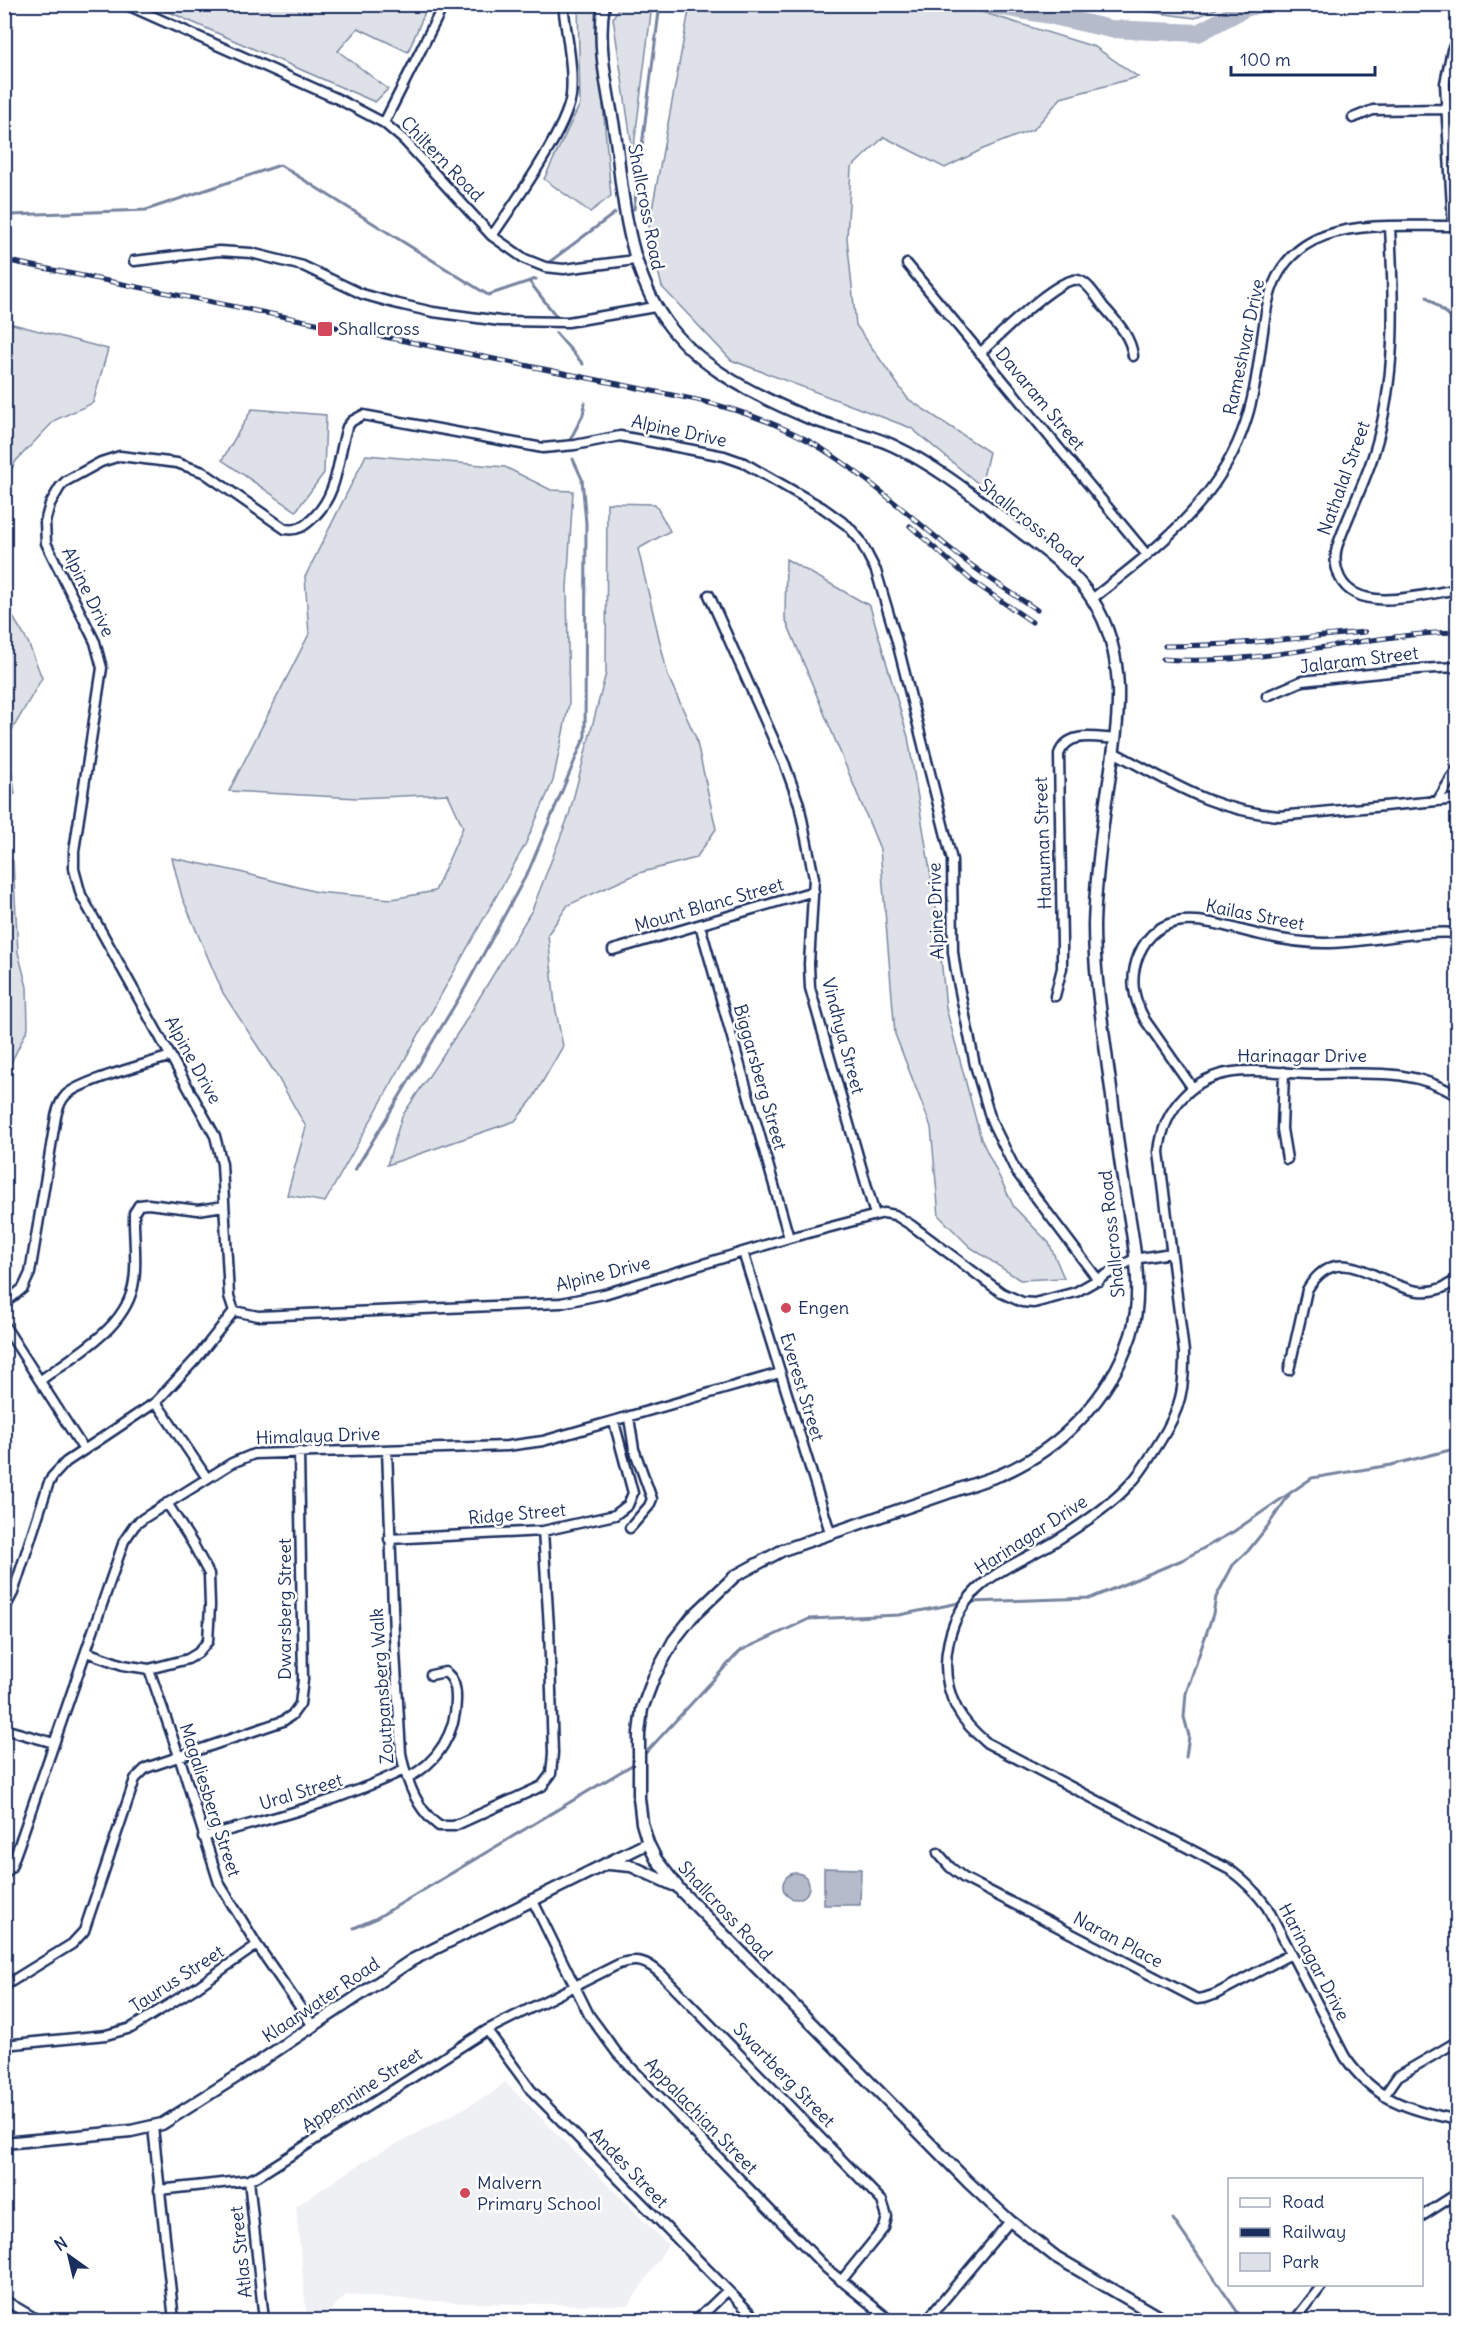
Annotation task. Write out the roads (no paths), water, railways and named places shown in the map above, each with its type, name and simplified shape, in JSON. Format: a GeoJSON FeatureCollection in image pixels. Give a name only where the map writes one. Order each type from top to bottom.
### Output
{"type":"FeatureCollection","features":[{"type":"Feature","properties":{"kind":"street","name":"Chiltern Road"},"geometry":{"type":"LineString","coordinates":[[125,4],[338,99],[384,123],[404,140],[492,236],[525,259],[545,267],[581,268],[635,260]]}},
{"type":"Feature","properties":{"kind":"street"},"geometry":{"type":"LineString","coordinates":[[384,123],[444,4]]}},
{"type":"Feature","properties":{"kind":"street"},"geometry":{"type":"LineString","coordinates":[[492,236],[546,152],[570,102],[570,73],[563,4]]}},
{"type":"Feature","properties":{"kind":"street","name":"Shallcross Road"},"geometry":{"type":"LineString","coordinates":[[604,4],[601,28],[602,54],[617,146],[621,188],[635,260],[655,307],[681,342],[717,371],[778,404],[813,420],[869,436],[916,457],[1056,559],[1092,599],[1111,639],[1117,666],[1119,708],[1094,925],[1100,1011],[1138,1294],[1131,1334],[1106,1387],[1089,1411],[1068,1432],[1032,1458],[1000,1475],[783,1550],[735,1576],[692,1617],[674,1640],[654,1677],[642,1709],[639,1734],[639,1798],[642,1823],[648,1843],[676,1886],[931,2145],[1010,2221],[1056,2257],[1164,2320]]}},
{"type":"Feature","properties":{"kind":"street"},"geometry":{"type":"LineString","coordinates":[[1455,226],[1445,109],[1448,66],[1458,38]]}},
{"type":"Feature","properties":{"kind":"street"},"geometry":{"type":"LineString","coordinates":[[1353,118],[1373,110],[1445,109]]}},
{"type":"Feature","properties":{"kind":"street","name":"Rameshvar Drive"},"geometry":{"type":"LineString","coordinates":[[1092,599],[1170,536],[1202,502],[1227,463],[1242,433],[1254,396],[1269,294],[1281,266],[1304,244],[1320,236],[1339,231],[1390,227],[1455,226]]}},
{"type":"Feature","properties":{"kind":"street","name":"Nathalal Street"},"geometry":{"type":"LineString","coordinates":[[1390,227],[1394,332],[1386,401],[1374,454],[1336,546],[1334,557],[1343,584],[1348,590],[1362,598],[1409,597],[1458,589]]}},
{"type":"Feature","properties":{"kind":"street"},"geometry":{"type":"LineString","coordinates":[[134,261],[219,251],[250,253],[303,266],[362,294],[433,312],[489,320],[568,322],[655,307]]}},
{"type":"Feature","properties":{"kind":"street","name":"Davaram Street"},"geometry":{"type":"LineString","coordinates":[[907,264],[1147,555]]}},
{"type":"Feature","properties":{"kind":"street"},"geometry":{"type":"LineString","coordinates":[[980,353],[1050,291],[1068,280],[1075,279],[1086,285],[1118,324],[1132,346],[1133,356]]}},
{"type":"Feature","properties":{"kind":"street","name":"Alpine Drive"},"geometry":{"type":"LineString","coordinates":[[1099,1281],[1016,1171],[991,1120],[975,1065],[953,952],[952,860],[896,638],[870,555],[860,540],[834,516],[760,471],[724,456],[620,436],[543,448],[363,415],[347,427],[334,486],[326,504],[305,526],[299,529],[285,530],[212,477],[177,463],[120,456],[101,462],[60,487],[50,504],[45,522],[46,543],[95,642],[102,668],[74,851],[76,882],[81,895],[215,1136],[222,1164],[229,1296],[234,1311],[258,1316],[561,1303],[604,1294],[743,1251],[875,1215],[896,1215],[1002,1293],[1022,1302],[1034,1303],[1076,1292],[1099,1281],[1134,1259],[1171,1253]]}},
{"type":"Feature","properties":{"kind":"street","name":"Vindhya Street"},"geometry":{"type":"LineString","coordinates":[[710,595],[793,785],[813,865],[810,988],[875,1215]]}},
{"type":"Feature","properties":{"kind":"street","name":"Jalaram Street"},"geometry":{"type":"LineString","coordinates":[[1267,696],[1302,681],[1419,669],[1458,668]]}},
{"type":"Feature","properties":{"kind":"street","name":"Hanuman Street"},"geometry":{"type":"LineString","coordinates":[[1055,996],[1062,968],[1059,754],[1062,746],[1073,738],[1116,739]]}},
{"type":"Feature","properties":{"kind":"street"},"geometry":{"type":"LineString","coordinates":[[1114,753],[1174,786],[1214,804],[1260,814],[1279,816],[1458,799]]}},
{"type":"Feature","properties":{"kind":"street"},"geometry":{"type":"LineString","coordinates":[[1438,800],[1458,767]]}},
{"type":"Feature","properties":{"kind":"street","name":"Mount Blanc Street"},"geometry":{"type":"LineString","coordinates":[[613,950],[814,891]]}},
{"type":"Feature","properties":{"kind":"street","name":"Kailas Street"},"geometry":{"type":"LineString","coordinates":[[1192,1087],[1145,1020],[1132,985],[1133,971],[1141,951],[1146,942],[1163,928],[1175,922],[1192,920],[1213,922],[1262,936],[1325,943],[1458,933]]}},
{"type":"Feature","properties":{"kind":"street","name":"Biggarsberg Street"},"geometry":{"type":"LineString","coordinates":[[700,925],[789,1238]]}},
{"type":"Feature","properties":{"kind":"street"},"geometry":{"type":"LineString","coordinates":[[4,1304],[23,1288],[30,1274],[56,1116],[63,1098],[77,1088],[92,1082],[171,1056]]}},
{"type":"Feature","properties":{"kind":"street","name":"Harinagar Drive"},"geometry":{"type":"LineString","coordinates":[[1458,1096],[1435,1084],[1395,1074],[1231,1072],[1215,1076],[1192,1087],[1170,1114],[1160,1140],[1160,1166],[1182,1334],[1184,1369],[1180,1400],[1168,1428],[1132,1483],[1116,1498],[1071,1532],[995,1575],[975,1591],[957,1617],[947,1647],[947,1676],[957,1709],[975,1732],[987,1743],[1230,1870],[1245,1881],[1262,1901],[1356,2074],[1368,2086],[1410,2109],[1458,2120]]}},
{"type":"Feature","properties":{"kind":"street"},"geometry":{"type":"LineString","coordinates":[[1284,1072],[1282,1129],[1287,1159]]}},
{"type":"Feature","properties":{"kind":"street"},"geometry":{"type":"LineString","coordinates":[[41,1380],[106,1331],[119,1315],[132,1291],[134,1280],[134,1213],[139,1205],[198,1210],[224,1206]]}},
{"type":"Feature","properties":{"kind":"street","name":"Everest Street"},"geometry":{"type":"LineString","coordinates":[[743,1251],[830,1532]]}},
{"type":"Feature","properties":{"kind":"street"},"geometry":{"type":"LineString","coordinates":[[1288,1370],[1307,1290],[1312,1281],[1330,1268],[1347,1264],[1416,1292],[1436,1291],[1458,1278]]}},
{"type":"Feature","properties":{"kind":"street"},"geometry":{"type":"LineString","coordinates":[[4,1610],[12,1593],[48,1485],[58,1470],[156,1402],[196,1359],[234,1311]]}},
{"type":"Feature","properties":{"kind":"street"},"geometry":{"type":"LineString","coordinates":[[4,1324],[84,1450]]}},
{"type":"Feature","properties":{"kind":"street","name":"Himalaya Drive"},"geometry":{"type":"LineString","coordinates":[[4,1875],[11,1867],[20,1845],[124,1541],[135,1525],[167,1503],[242,1457],[254,1454],[526,1444],[629,1418],[780,1373]]}},
{"type":"Feature","properties":{"kind":"street"},"geometry":{"type":"LineString","coordinates":[[156,1402],[207,1478]]}},
{"type":"Feature","properties":{"kind":"street"},"geometry":{"type":"LineString","coordinates":[[629,1418],[634,1449],[652,1498],[649,1506],[630,1528]]}},
{"type":"Feature","properties":{"kind":"street","name":"Ridge Street"},"geometry":{"type":"LineString","coordinates":[[389,1539],[543,1532],[615,1515],[628,1505],[633,1493],[614,1422]]}},
{"type":"Feature","properties":{"kind":"street","name":"Zoutpansberg Walk"},"geometry":{"type":"LineString","coordinates":[[387,1450],[399,1731],[406,1774],[426,1814],[439,1826],[446,1828],[480,1816],[542,1786],[551,1774],[553,1753],[549,1628],[543,1532]]}},
{"type":"Feature","properties":{"kind":"street","name":"Dwarsberg Street"},"geometry":{"type":"LineString","coordinates":[[4,1986],[79,1938],[89,1918],[135,1779],[146,1768],[276,1725],[292,1715],[300,1704],[303,1680],[299,1452]]}},
{"type":"Feature","properties":{"kind":"street"},"geometry":{"type":"LineString","coordinates":[[86,1652],[123,1665],[149,1669],[188,1659],[204,1647],[209,1634],[209,1574],[167,1503]]}},
{"type":"Feature","properties":{"kind":"street","name":"Magaliesberg Street"},"geometry":{"type":"LineString","coordinates":[[149,1669],[219,1883],[257,1945],[313,2026]]}},
{"type":"Feature","properties":{"kind":"street","name":"Ural Street"},"geometry":{"type":"LineString","coordinates":[[203,1837],[339,1798],[406,1774],[420,1772],[449,1736],[455,1719],[454,1682],[445,1672],[431,1675]]}},
{"type":"Feature","properties":{"kind":"street"},"geometry":{"type":"LineString","coordinates":[[4,1729],[54,1743]]}},
{"type":"Feature","properties":{"kind":"street","name":"Klaarwater Road"},"geometry":{"type":"LineString","coordinates":[[4,2143],[153,2127],[183,2112],[412,1960],[648,1843]]}},
{"type":"Feature","properties":{"kind":"street","name":"Naran Place"},"geometry":{"type":"LineString","coordinates":[[938,1853],[964,1878],[1197,1999],[1216,1994],[1291,1954]]}},
{"type":"Feature","properties":{"kind":"street"},"geometry":{"type":"LineString","coordinates":[[606,1864],[631,1866],[676,1886]]}},
{"type":"Feature","properties":{"kind":"street","name":"Appalachian Street"},"geometry":{"type":"LineString","coordinates":[[532,1899],[589,2015],[617,2053],[841,2281],[890,2320]]}},
{"type":"Feature","properties":{"kind":"street","name":"Taurus Street"},"geometry":{"type":"LineString","coordinates":[[4,2046],[106,2035],[131,2028],[197,1987],[257,1945]]}},
{"type":"Feature","properties":{"kind":"street","name":"Swartberg Street"},"geometry":{"type":"LineString","coordinates":[[574,1986],[629,1961],[640,1960],[649,1964],[873,2191],[886,2208],[887,2217],[884,2228],[841,2281]]}},
{"type":"Feature","properties":{"kind":"street","name":"Appennine Street"},"geometry":{"type":"LineString","coordinates":[[159,2190],[249,2180],[270,2169],[487,2030],[574,1986]]}},
{"type":"Feature","properties":{"kind":"street","name":"Andes Street"},"geometry":{"type":"LineString","coordinates":[[487,2030],[531,2090],[757,2320]]}},
{"type":"Feature","properties":{"kind":"street"},"geometry":{"type":"LineString","coordinates":[[1384,2096],[1398,2076],[1458,2041]]}},
{"type":"Feature","properties":{"kind":"street"},"geometry":{"type":"LineString","coordinates":[[153,2127],[174,2320]]}},
{"type":"Feature","properties":{"kind":"street","name":"Atlas Street"},"geometry":{"type":"LineString","coordinates":[[249,2180],[264,2320]]}},
{"type":"Feature","properties":{"kind":"street"},"geometry":{"type":"LineString","coordinates":[[1423,2215],[1458,2193]]}},
{"type":"Feature","properties":{"kind":"street"},"geometry":{"type":"LineString","coordinates":[[927,2320],[1010,2221]]}},
{"type":"Feature","properties":{"kind":"street"},"geometry":{"type":"LineString","coordinates":[[1294,2320],[1321,2286]]}},
{"type":"Feature","properties":{"kind":"street"},"geometry":{"type":"LineString","coordinates":[[697,2320],[727,2291]]}},
{"type":"Feature","properties":{"kind":"street"},"geometry":{"type":"LineString","coordinates":[[4,2300],[38,2320]]}},
{"type":"Feature","properties":{"kind":"water"},"geometry":{"type":"Polygon","coordinates":[[[824,1868],[861,1869],[860,1905],[824,1905],[824,1868]]]}},
{"type":"Feature","properties":{"kind":"water"},"geometry":{"type":"Polygon","coordinates":[[[796,1873],[805,1877],[809,1886],[805,1895],[796,1899],[787,1895],[783,1886],[787,1877],[796,1873]]]}},
{"type":"Feature","properties":{"kind":"waterway"},"geometry":{"type":"LineString","coordinates":[[634,209],[660,4]]}},
{"type":"Feature","properties":{"kind":"waterway"},"geometry":{"type":"LineString","coordinates":[[985,4],[1111,29],[1198,33],[1245,8],[1259,4]]}},
{"type":"Feature","properties":{"kind":"waterway"},"geometry":{"type":"LineString","coordinates":[[4,218],[11,215],[146,210],[280,165],[488,295],[536,279]]}},
{"type":"Feature","properties":{"kind":"waterway"},"geometry":{"type":"LineString","coordinates":[[548,263],[615,213]]}},
{"type":"Feature","properties":{"kind":"waterway"},"geometry":{"type":"LineString","coordinates":[[529,281],[556,316]]}},
{"type":"Feature","properties":{"kind":"waterway"},"geometry":{"type":"LineString","coordinates":[[1427,297],[1458,324]]}},
{"type":"Feature","properties":{"kind":"waterway"},"geometry":{"type":"LineString","coordinates":[[556,333],[583,364]]}},
{"type":"Feature","properties":{"kind":"waterway"},"geometry":{"type":"LineString","coordinates":[[571,438],[583,415],[585,403]]}},
{"type":"Feature","properties":{"kind":"waterway"},"geometry":{"type":"LineString","coordinates":[[355,1170],[465,988],[529,870],[585,736],[586,523],[582,479],[573,459]]}},
{"type":"Feature","properties":{"kind":"waterway"},"geometry":{"type":"LineString","coordinates":[[1454,1448],[1458,1470]]}},
{"type":"Feature","properties":{"kind":"waterway"},"geometry":{"type":"LineString","coordinates":[[970,1602],[1091,1598],[1182,1560],[1233,1532],[1312,1478],[1391,1465],[1458,1448]]}},
{"type":"Feature","properties":{"kind":"waterway"},"geometry":{"type":"LineString","coordinates":[[1186,1757],[1189,1736],[1184,1717],[1186,1693],[1213,1614],[1216,1597],[1233,1565],[1248,1551],[1289,1495]]}},
{"type":"Feature","properties":{"kind":"waterway"},"geometry":{"type":"LineString","coordinates":[[641,1758],[740,1651],[809,1619],[899,1615],[964,1602]]}},
{"type":"Feature","properties":{"kind":"waterway"},"geometry":{"type":"LineString","coordinates":[[354,1928],[375,1919],[637,1762]]}},
{"type":"Feature","properties":{"kind":"waterway"},"geometry":{"type":"LineString","coordinates":[[1173,2219],[1243,2320]]}},
{"type":"Feature","properties":{"kind":"railway"},"geometry":{"type":"LineString","coordinates":[[4,260],[697,400],[740,412],[782,428],[829,453],[867,480],[967,562],[1037,610]]}},
{"type":"Feature","properties":{"kind":"railway"},"geometry":{"type":"LineString","coordinates":[[910,526],[972,581],[1032,622]]}},
{"type":"Feature","properties":{"kind":"railway"},"geometry":{"type":"LineString","coordinates":[[1165,646],[1240,643],[1365,632]]}},
{"type":"Feature","properties":{"kind":"railway"},"geometry":{"type":"LineString","coordinates":[[1163,659],[1237,658],[1384,638],[1458,632]]}},
{"type":"Feature","properties":{"kind":"place","name":"Shallcross"},"geometry":{"type":"Point","coordinates":[325,329]}},
{"type":"Feature","properties":{"kind":"place","name":"Engen"},"geometry":{"type":"Point","coordinates":[786,1308]}},
{"type":"Feature","properties":{"kind":"place","name":"Malvern Primary School"},"geometry":{"type":"Point","coordinates":[465,2193]}}]}
